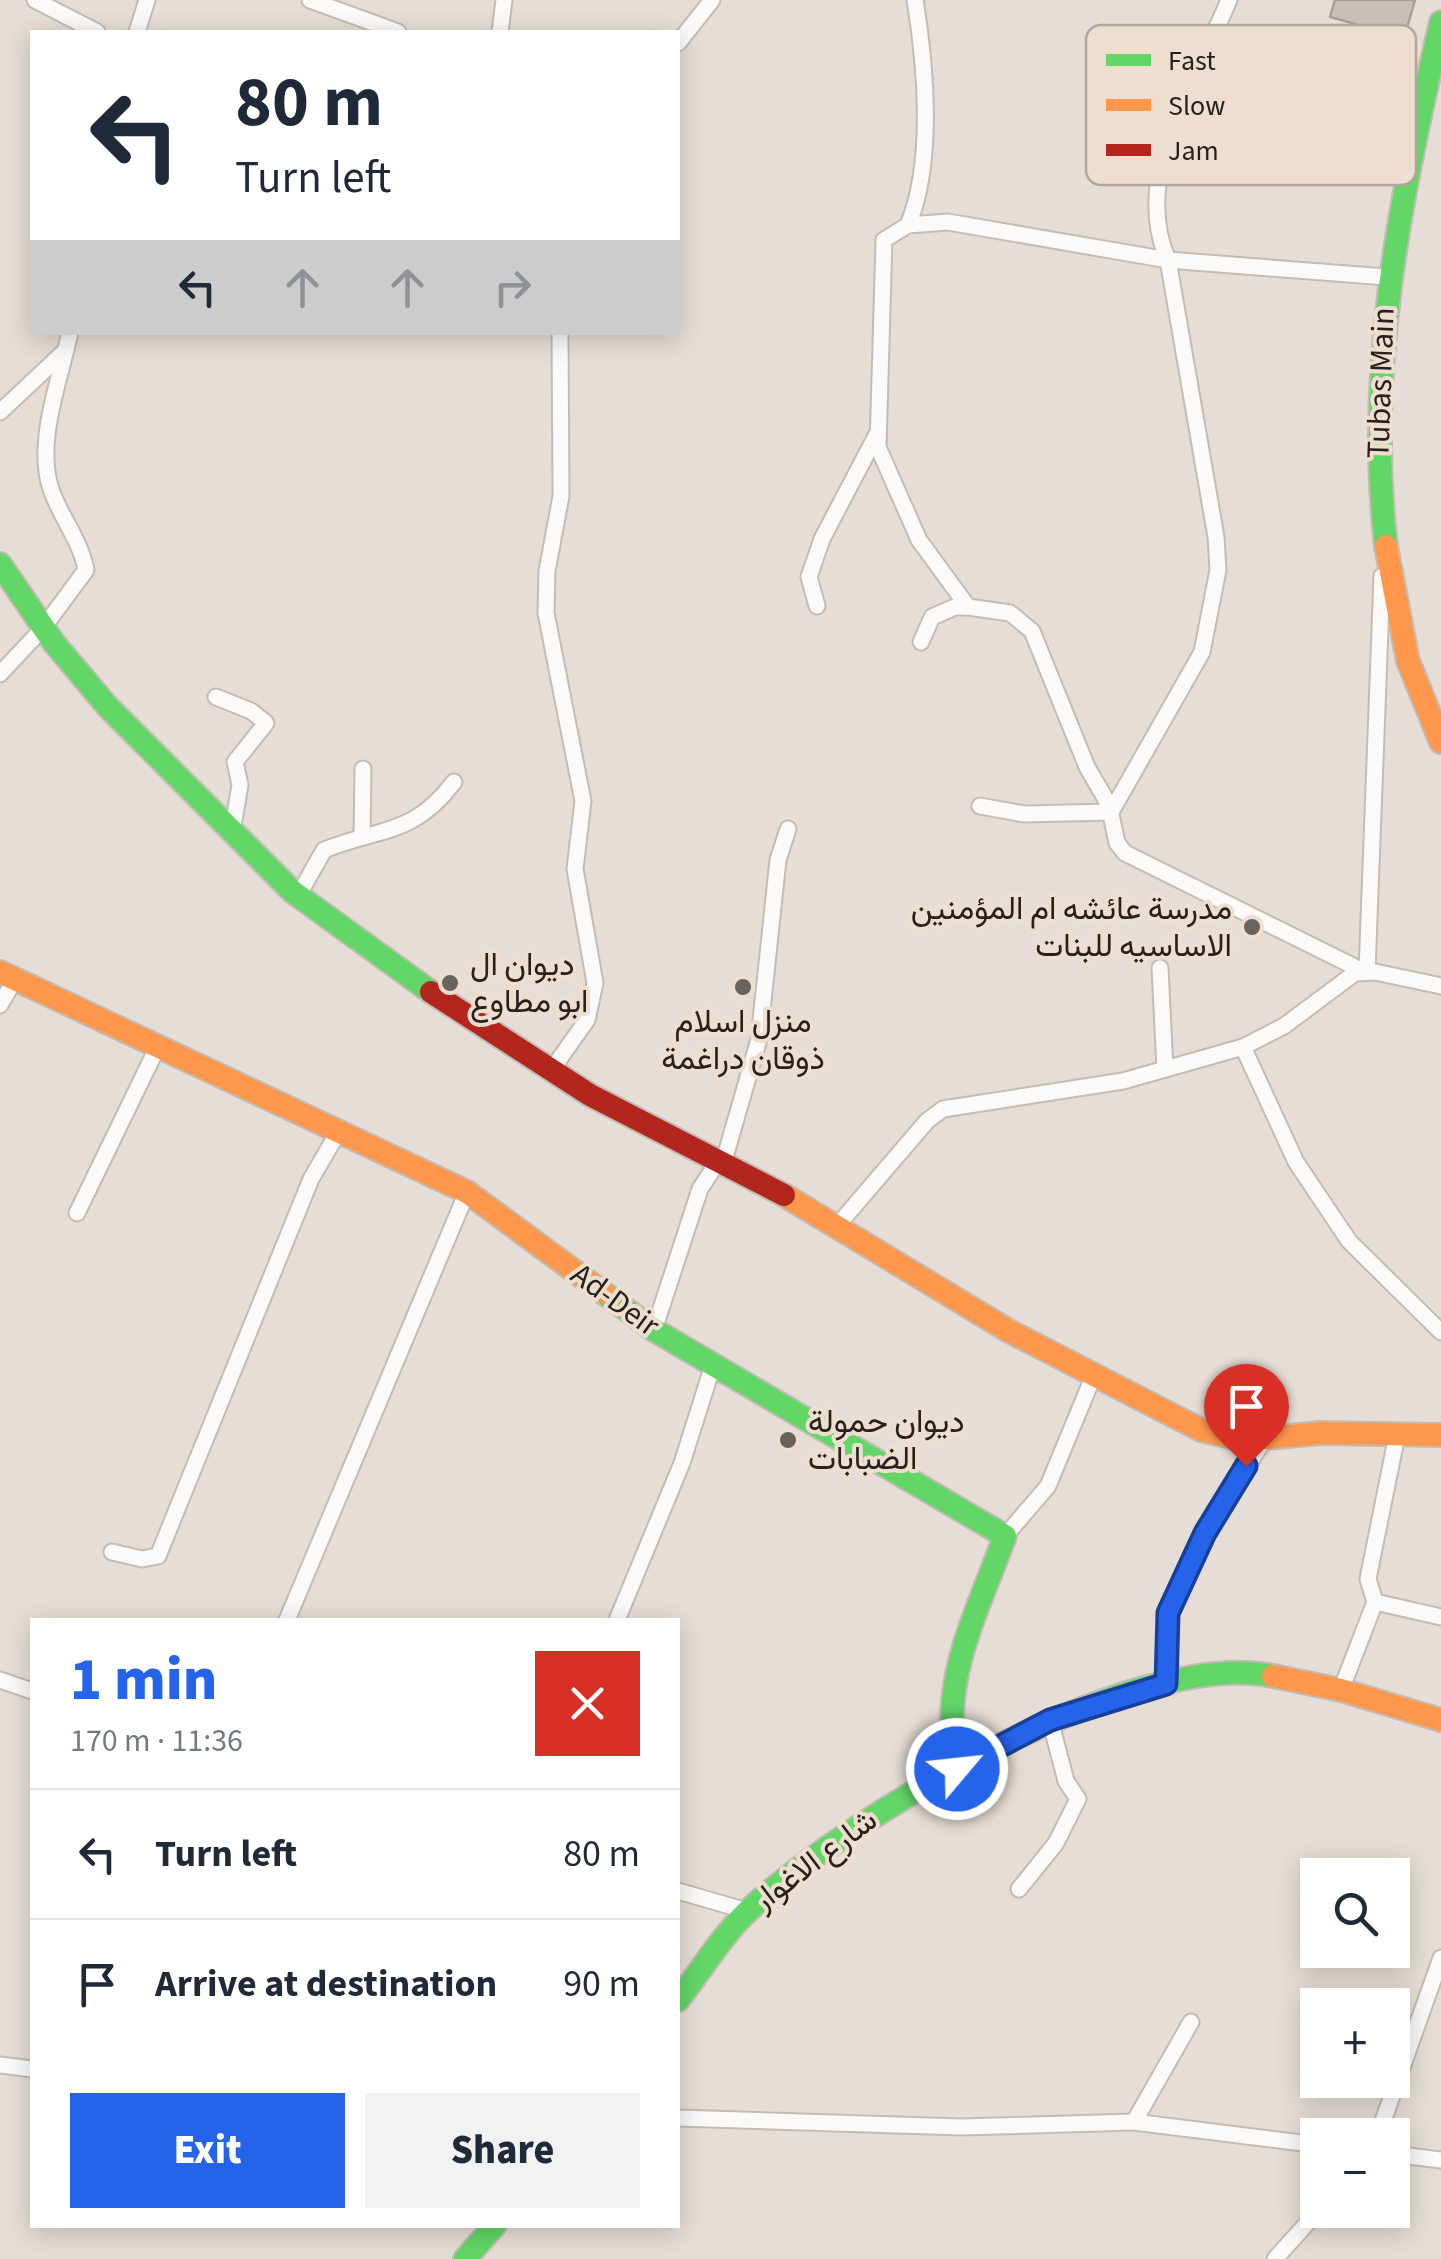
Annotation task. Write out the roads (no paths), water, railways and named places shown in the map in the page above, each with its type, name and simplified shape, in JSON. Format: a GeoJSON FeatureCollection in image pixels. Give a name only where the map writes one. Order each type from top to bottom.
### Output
{"type":"FeatureCollection","features":[{"type":"Feature","properties":{"kind":"street"},"geometry":{"type":"LineString","coordinates":[[35,0],[93,30]]}},
{"type":"Feature","properties":{"kind":"street"},"geometry":{"type":"LineString","coordinates":[[139,30],[147,0]]}},
{"type":"Feature","properties":{"kind":"street"},"geometry":{"type":"LineString","coordinates":[[310,0],[392,30]]}},
{"type":"Feature","properties":{"kind":"street"},"geometry":{"type":"LineString","coordinates":[[500,30],[504,0]]}},
{"type":"Feature","properties":{"kind":"street"},"geometry":{"type":"LineString","coordinates":[[680,40],[712,0]]}},
{"type":"Feature","properties":{"kind":"street"},"geometry":{"type":"LineString","coordinates":[[908,226],[922,191],[924,140],[915,0]]}},
{"type":"Feature","properties":{"kind":"street"},"geometry":{"type":"LineString","coordinates":[[1219,25],[1230,0]]}},
{"type":"Feature","properties":{"kind":"street","name":"Tubas Main"},"geometry":{"type":"LineString","coordinates":[[1416,125],[1441,22]]}},
{"type":"Feature","properties":{"kind":"street"},"geometry":{"type":"LineString","coordinates":[[1111,812],[1202,652],[1218,570],[1216,537],[1168,260],[1154,215],[1158,185]]}},
{"type":"Feature","properties":{"kind":"street","name":"Tubas Main"},"geometry":{"type":"LineString","coordinates":[[1402,185],[1386,278],[1376,414],[1384,535],[1398,625],[1416,686],[1441,742]]}},
{"type":"Feature","properties":{"kind":"street"},"geometry":{"type":"LineString","coordinates":[[968,608],[919,540],[882,458],[876,434],[884,240],[908,226],[948,222],[1168,260],[1386,278]]}},
{"type":"Feature","properties":{"kind":"street"},"geometry":{"type":"LineString","coordinates":[[0,674],[43,628],[86,570],[84,556],[52,492],[43,460],[69,335]]}},
{"type":"Feature","properties":{"kind":"street"},"geometry":{"type":"LineString","coordinates":[[553,1068],[588,1020],[596,983],[575,870],[582,801],[546,613],[548,571],[561,496],[560,335]]}},
{"type":"Feature","properties":{"kind":"street"},"geometry":{"type":"LineString","coordinates":[[0,412],[66,350]]}},
{"type":"Feature","properties":{"kind":"street"},"geometry":{"type":"LineString","coordinates":[[818,606],[809,577],[822,540],[876,434]]}},
{"type":"Feature","properties":{"kind":"street"},"geometry":{"type":"LineString","coordinates":[[1366,972],[1384,535]]}},
{"type":"Feature","properties":{"kind":"street"},"geometry":{"type":"LineString","coordinates":[[0,564],[43,628],[107,706],[298,896],[343,932],[628,1116],[837,1226],[1092,1377],[1213,1434],[1264,1440],[1321,1433],[1441,1435]]}},
{"type":"Feature","properties":{"kind":"street"},"geometry":{"type":"LineString","coordinates":[[920,642],[932,617],[955,607],[1010,612],[1032,631],[1087,766],[1111,812],[1117,842],[1135,861],[1366,972],[1441,986]]}},
{"type":"Feature","properties":{"kind":"street"},"geometry":{"type":"LineString","coordinates":[[216,697],[251,711],[266,723],[235,762],[240,785],[232,832]]}},
{"type":"Feature","properties":{"kind":"street"},"geometry":{"type":"LineString","coordinates":[[362,836],[363,770]]}},
{"type":"Feature","properties":{"kind":"street"},"geometry":{"type":"LineString","coordinates":[[298,896],[324,850],[410,824],[454,782]]}},
{"type":"Feature","properties":{"kind":"street"},"geometry":{"type":"LineString","coordinates":[[980,806],[1024,814],[1111,812]]}},
{"type":"Feature","properties":{"kind":"street"},"geometry":{"type":"LineString","coordinates":[[654,1330],[700,1189],[720,1163],[760,1039],[778,860],[788,829]]}},
{"type":"Feature","properties":{"kind":"street"},"geometry":{"type":"LineString","coordinates":[[1160,968],[1166,1069]]}},
{"type":"Feature","properties":{"kind":"street"},"geometry":{"type":"LineString","coordinates":[[837,1226],[927,1121],[943,1109],[1026,1099],[1166,1069],[1243,1047],[1284,1026],[1346,976],[1366,972]]}},
{"type":"Feature","properties":{"kind":"street"},"geometry":{"type":"LineString","coordinates":[[0,1006],[7,976]]}},
{"type":"Feature","properties":{"kind":"street","name":"Ad-Deir"},"geometry":{"type":"LineString","coordinates":[[7,976],[340,1128],[467,1192],[654,1330],[1005,1536]]}},
{"type":"Feature","properties":{"kind":"street"},"geometry":{"type":"LineString","coordinates":[[77,1213],[159,1044]]}},
{"type":"Feature","properties":{"kind":"street"},"geometry":{"type":"LineString","coordinates":[[1243,1047],[1296,1162],[1348,1240],[1441,1332]]}},
{"type":"Feature","properties":{"kind":"street"},"geometry":{"type":"LineString","coordinates":[[112,1552],[142,1559],[158,1556],[312,1179],[340,1128]]}},
{"type":"Feature","properties":{"kind":"street"},"geometry":{"type":"LineString","coordinates":[[289,1618],[467,1192]]}},
{"type":"Feature","properties":{"kind":"street"},"geometry":{"type":"LineString","coordinates":[[618,1618],[682,1463],[714,1365]]}},
{"type":"Feature","properties":{"kind":"street"},"geometry":{"type":"LineString","coordinates":[[957,1769],[951,1741],[952,1683],[1005,1536],[1048,1486],[1092,1377]]}},
{"type":"Feature","properties":{"kind":"street"},"geometry":{"type":"LineString","coordinates":[[1340,1690],[1375,1602],[1368,1579],[1397,1435]]}},
{"type":"Feature","properties":{"kind":"street"},"geometry":{"type":"LineString","coordinates":[[1166,1684],[1168,1613],[1205,1533],[1264,1440]]}},
{"type":"Feature","properties":{"kind":"street"},"geometry":{"type":"LineString","coordinates":[[1375,1602],[1441,1616]]}},
{"type":"Feature","properties":{"kind":"street","name":"شارع الاغوار"},"geometry":{"type":"LineString","coordinates":[[680,1997],[746,1911],[873,1813],[1050,1720],[1166,1684],[1240,1669],[1340,1690],[1441,1720]]}},
{"type":"Feature","properties":{"kind":"street"},"geometry":{"type":"LineString","coordinates":[[0,1680],[30,1690]]}},
{"type":"Feature","properties":{"kind":"street"},"geometry":{"type":"LineString","coordinates":[[1019,1889],[1056,1843],[1078,1798],[1066,1781],[1050,1720]]}},
{"type":"Feature","properties":{"kind":"street"},"geometry":{"type":"LineString","coordinates":[[680,1891],[746,1911]]}},
{"type":"Feature","properties":{"kind":"street"},"geometry":{"type":"LineString","coordinates":[[1384,2118],[1441,1958]]}},
{"type":"Feature","properties":{"kind":"street"},"geometry":{"type":"LineString","coordinates":[[1134,2122],[1191,2022]]}},
{"type":"Feature","properties":{"kind":"street"},"geometry":{"type":"LineString","coordinates":[[0,2065],[30,2069]]}},
{"type":"Feature","properties":{"kind":"street"},"geometry":{"type":"LineString","coordinates":[[680,2118],[962,2126],[1134,2122],[1300,2143]]}},
{"type":"Feature","properties":{"kind":"street"},"geometry":{"type":"LineString","coordinates":[[1410,2156],[1441,2160]]}},
{"type":"Feature","properties":{"kind":"street"},"geometry":{"type":"LineString","coordinates":[[465,2259],[491,2228]]}},
{"type":"Feature","properties":{"kind":"street"},"geometry":{"type":"LineString","coordinates":[[1275,2259],[1303,2228]]}},
{"type":"Feature","properties":{"kind":"place","name":"مدرسة عائشه ام المؤمنين الاساسيه للبنات"},"geometry":{"type":"Point","coordinates":[1252,927]}},
{"type":"Feature","properties":{"kind":"place","name":"ديوان ال ابو مطاوع"},"geometry":{"type":"Point","coordinates":[450,983]}},
{"type":"Feature","properties":{"kind":"place","name":"منزل اسلام ذوقان دراغمة"},"geometry":{"type":"Point","coordinates":[743,987]}},
{"type":"Feature","properties":{"kind":"place","name":"ديوان حمولة الضبابات"},"geometry":{"type":"Point","coordinates":[788,1440]}}]}
